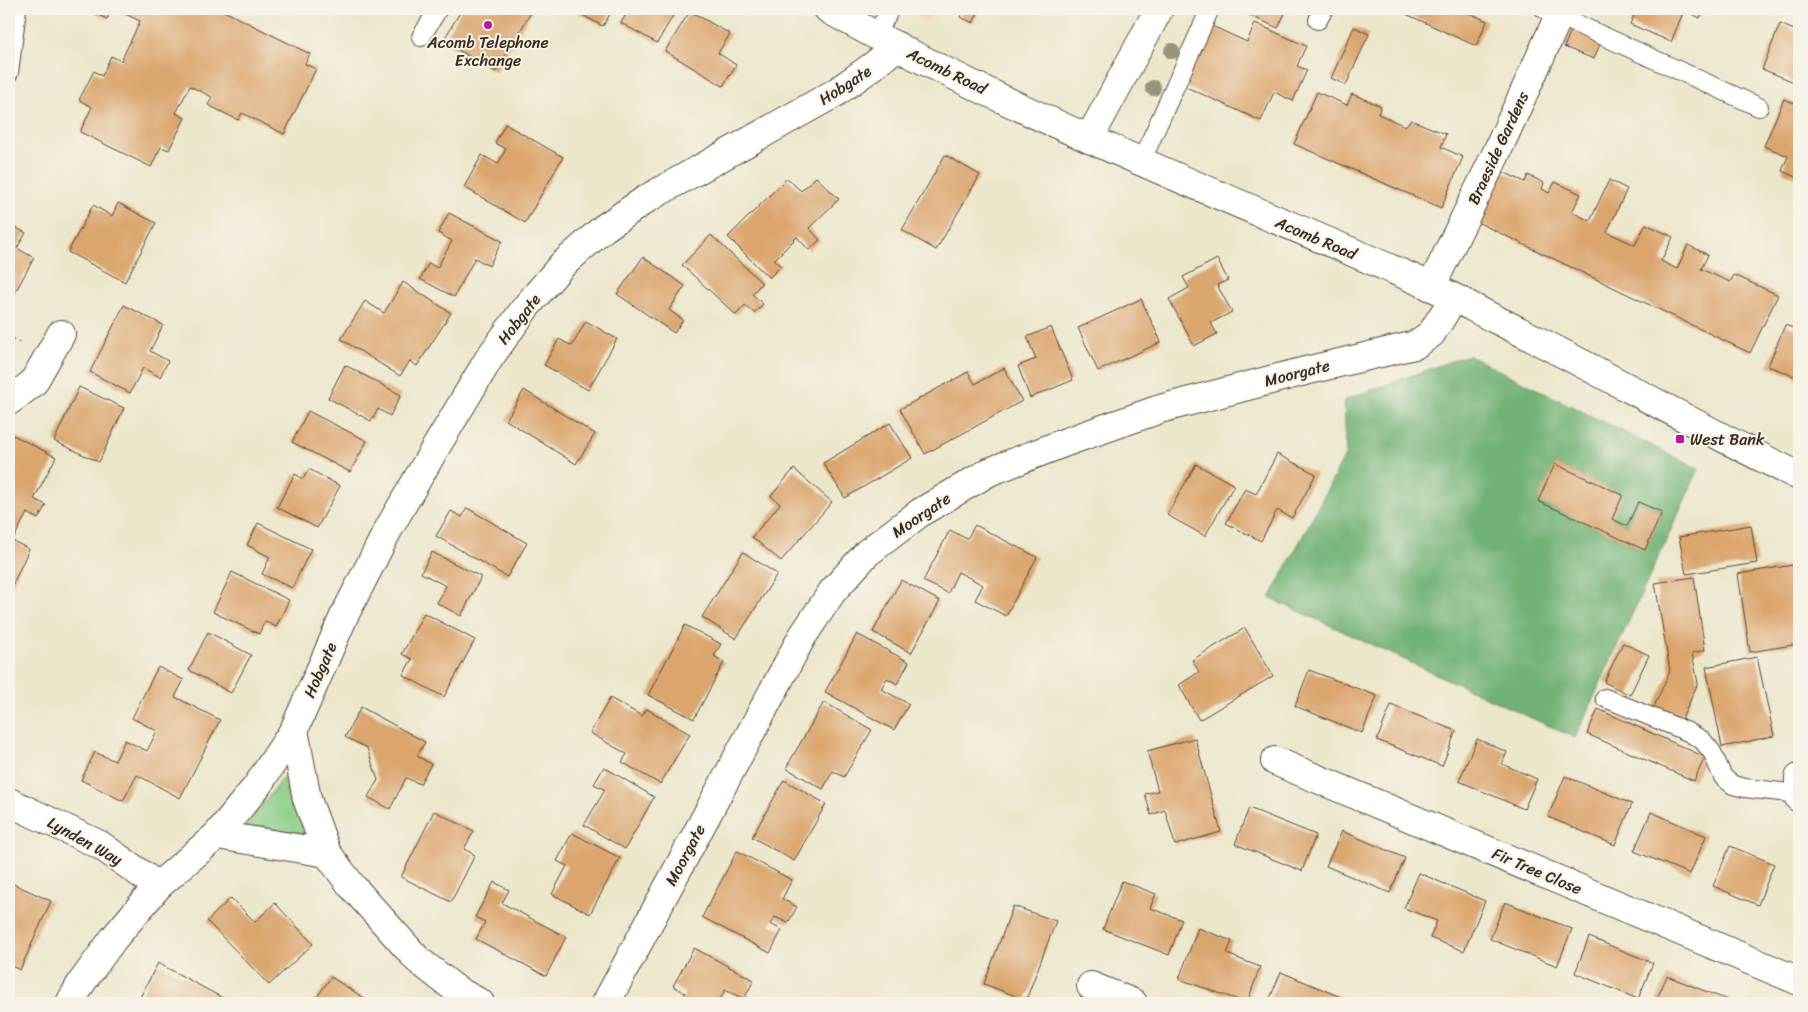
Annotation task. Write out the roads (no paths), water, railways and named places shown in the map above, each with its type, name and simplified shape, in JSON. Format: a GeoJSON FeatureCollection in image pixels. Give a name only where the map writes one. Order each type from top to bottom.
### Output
{"type":"FeatureCollection","features":[{"type":"Feature","properties":{"kind":"street","name":"Acomb Road"},"geometry":{"type":"LineString","coordinates":[[828,9],[887,41],[1089,139],[1442,292],[1619,382],[1735,445],[1799,476]]}},
{"type":"Feature","properties":{"kind":"street"},"geometry":{"type":"LineString","coordinates":[[1089,139],[1159,9]]}},
{"type":"Feature","properties":{"kind":"street","name":"Braeside Gardens"},"geometry":{"type":"LineString","coordinates":[[1442,292],[1495,156],[1555,11]]}},
{"type":"Feature","properties":{"kind":"street","name":"Hobgate"},"geometry":{"type":"LineString","coordinates":[[70,1003],[82,982],[114,938],[158,886],[218,835],[258,786],[294,730],[344,616],[389,528],[490,357],[526,307],[562,265],[604,228],[648,198],[836,93],[873,66],[887,41]]}},
{"type":"Feature","properties":{"kind":"street","name":"Moorgate"},"geometry":{"type":"LineString","coordinates":[[606,1003],[802,637],[832,592],[867,553],[921,512],[989,472],[1066,442],[1160,409],[1305,371],[1415,345],[1431,334],[1442,292]]}},
{"type":"Feature","properties":{"kind":"street"},"geometry":{"type":"LineString","coordinates":[[9,401],[33,383],[61,334]]}},
{"type":"Feature","properties":{"kind":"street"},"geometry":{"type":"LineString","coordinates":[[294,730],[307,799],[327,854],[351,885],[418,960],[458,991],[480,1003]]}},
{"type":"Feature","properties":{"kind":"street","name":"Fir Tree Close"},"geometry":{"type":"LineString","coordinates":[[1275,761],[1799,981]]}},
{"type":"Feature","properties":{"kind":"street","name":"Lynden Way"},"geometry":{"type":"LineString","coordinates":[[9,802],[100,845],[158,886]]}},
{"type":"Feature","properties":{"kind":"street"},"geometry":{"type":"LineString","coordinates":[[218,835],[327,854]]}},
{"type":"Feature","properties":{"kind":"street"},"geometry":{"type":"LineString","coordinates":[[1091,986],[1133,1003]]}},
{"type":"Feature","properties":{"kind":"lane"},"geometry":{"type":"LineString","coordinates":[[9,73],[17,9]]}},
{"type":"Feature","properties":{"kind":"lane"},"geometry":{"type":"LineString","coordinates":[[421,37],[438,9]]}},
{"type":"Feature","properties":{"kind":"lane"},"geometry":{"type":"LineString","coordinates":[[887,41],[890,9]]}},
{"type":"Feature","properties":{"kind":"lane"},"geometry":{"type":"LineString","coordinates":[[1141,162],[1210,9]]}},
{"type":"Feature","properties":{"kind":"lane"},"geometry":{"type":"LineString","coordinates":[[1555,11],[1759,107]]}},
{"type":"Feature","properties":{"kind":"lane"},"geometry":{"type":"LineString","coordinates":[[1604,698],[1688,732],[1702,740],[1712,752],[1723,777],[1733,785],[1745,788],[1799,790]]}},
{"type":"Feature","properties":{"kind":"place","name":"Acomb Telephone Exchange"},"geometry":{"type":"Point","coordinates":[488,25]}},
{"type":"Feature","properties":{"kind":"place","name":"West Bank"},"geometry":{"type":"Point","coordinates":[1680,439]}}]}
